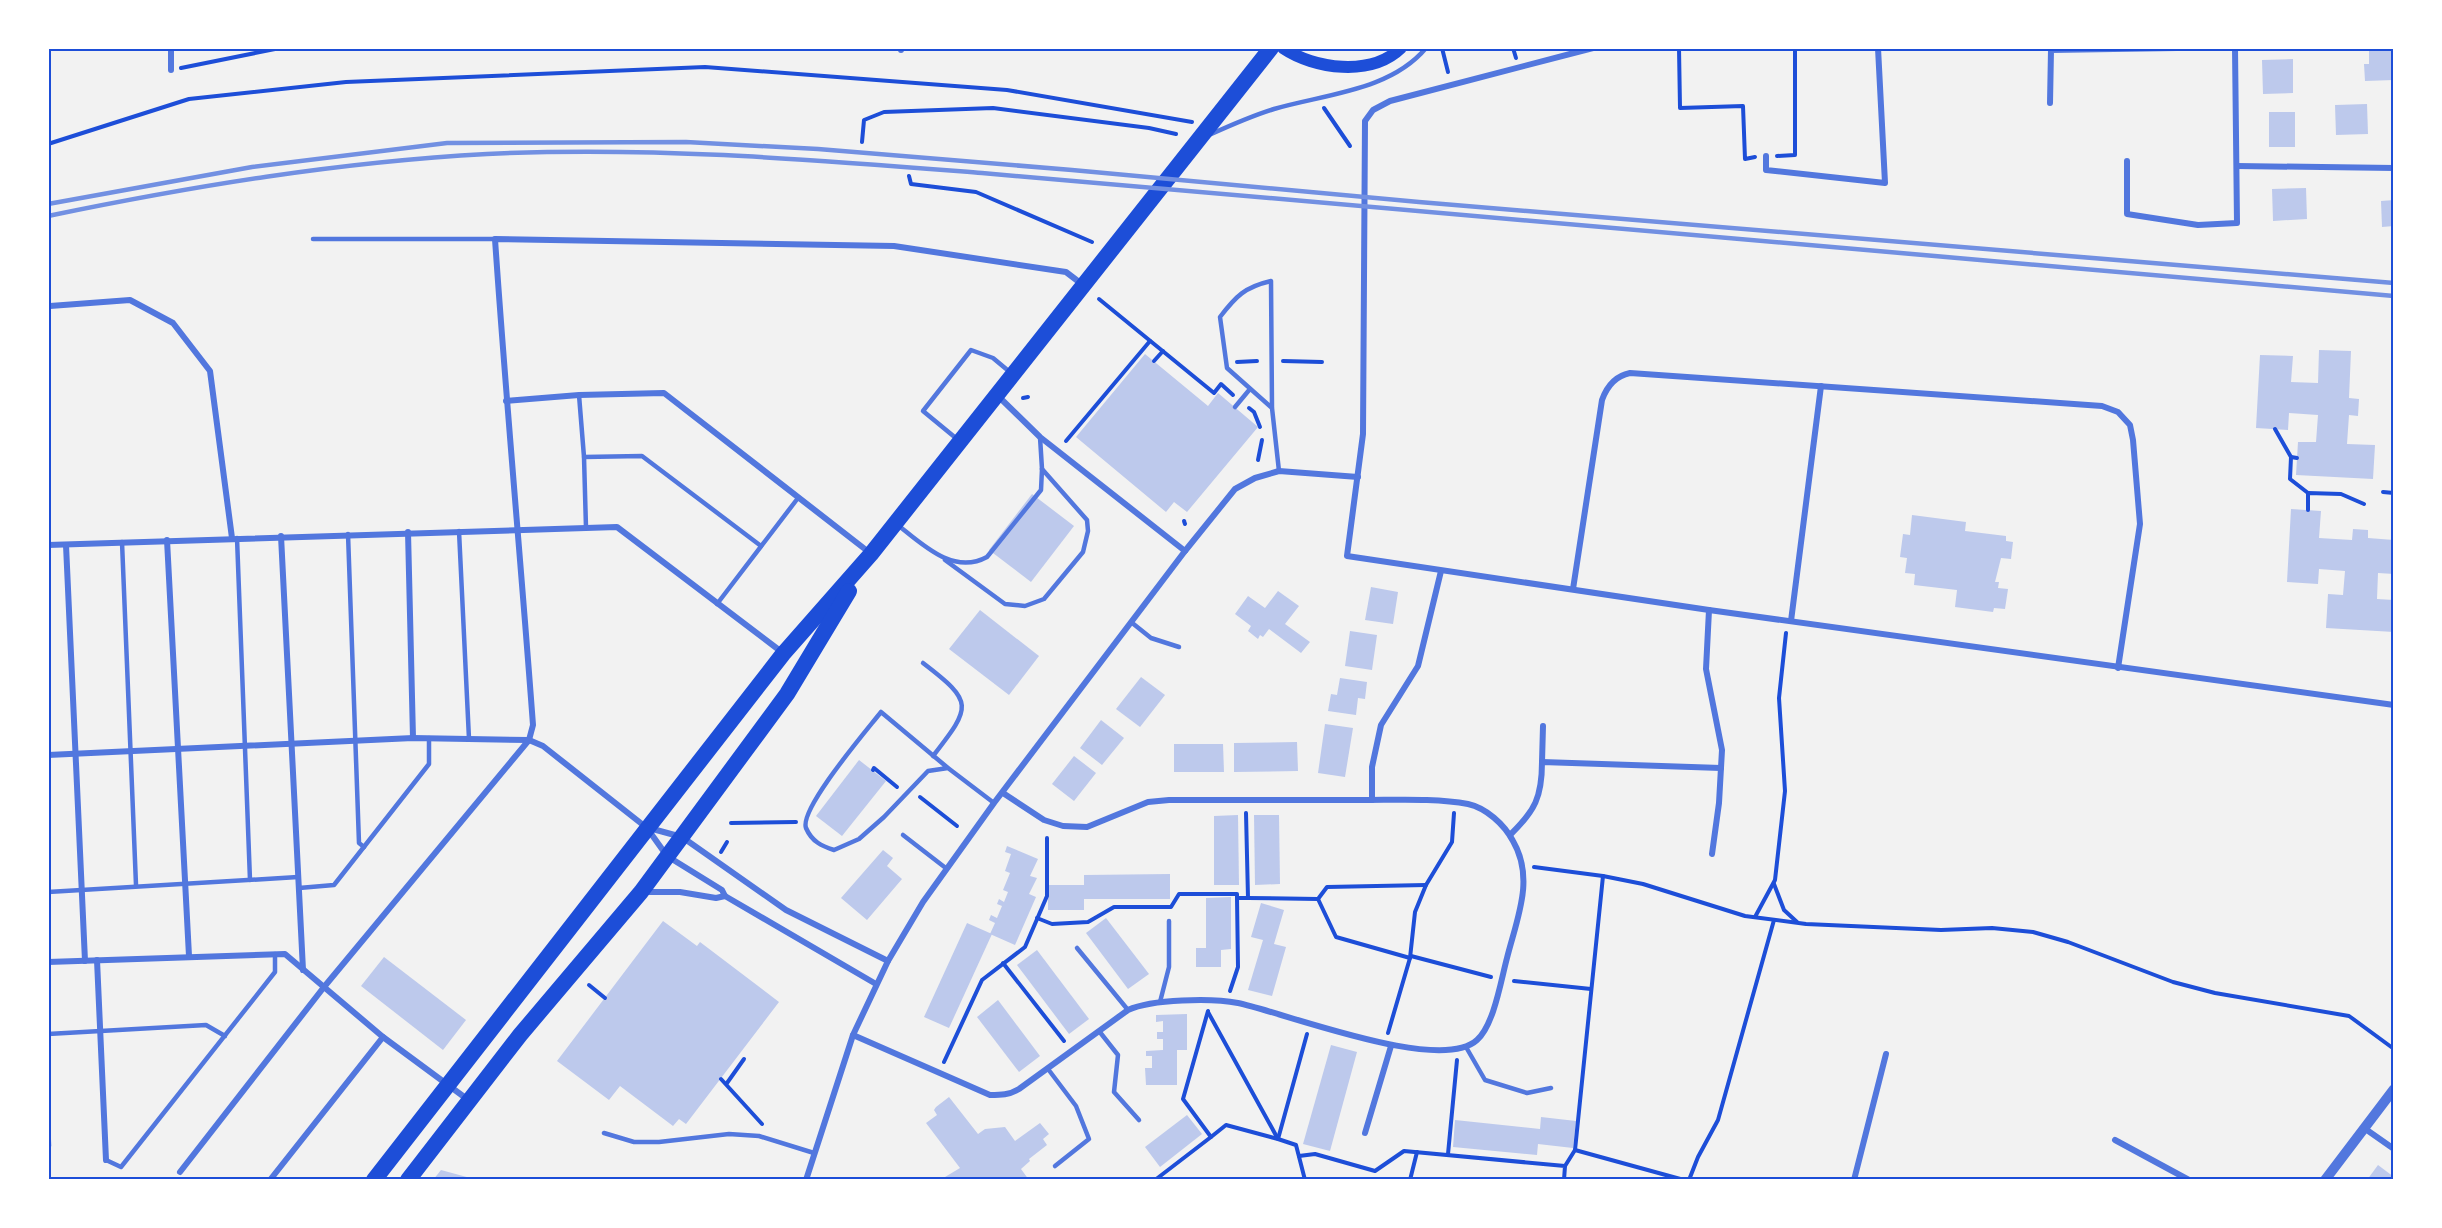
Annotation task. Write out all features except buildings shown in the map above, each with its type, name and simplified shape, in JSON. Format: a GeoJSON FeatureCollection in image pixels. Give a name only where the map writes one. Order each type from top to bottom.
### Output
{"type":"FeatureCollection","features":[{"type":"Feature","properties":{"kind":"highway"},"geometry":{"type":"LineString","coordinates":[[374,1180],[783,654],[871,554],[1271,48]]}},
{"type":"Feature","properties":{"kind":"highway"},"geometry":{"type":"LineString","coordinates":[[408,1180],[520,1035],[641,892],[682,837],[787,694],[871,554]]}},
{"type":"Feature","properties":{"kind":"main road"},"geometry":{"type":"LineString","coordinates":[[1283,48],[1307,61],[1342,68],[1376,61],[1396,53],[1401,48]]}},
{"type":"Feature","properties":{"kind":"street"},"geometry":{"type":"LineString","coordinates":[[171,48],[171,70]]}},
{"type":"Feature","properties":{"kind":"street"},"geometry":{"type":"LineString","coordinates":[[1593,48],[1390,101],[1368,114],[1363,130],[1363,434],[1347,556],[1709,610],[2394,705]]}},
{"type":"Feature","properties":{"kind":"street"},"geometry":{"type":"LineString","coordinates":[[1766,156],[1766,170],[1885,183],[1878,48]]}},
{"type":"Feature","properties":{"kind":"street"},"geometry":{"type":"LineString","coordinates":[[2050,103],[2051,50],[2177,48]]}},
{"type":"Feature","properties":{"kind":"street"},"geometry":{"type":"LineString","coordinates":[[2127,161],[2127,214],[2198,225],[2237,223],[2235,48]]}},
{"type":"Feature","properties":{"kind":"street"},"geometry":{"type":"LineString","coordinates":[[2237,166],[2394,168]]}},
{"type":"Feature","properties":{"kind":"street"},"geometry":{"type":"LineString","coordinates":[[180,1172],[324,987],[529,740],[533,726],[495,239],[894,246],[1066,272],[1083,285]]}},
{"type":"Feature","properties":{"kind":"street"},"geometry":{"type":"LineString","coordinates":[[50,306],[130,300],[173,323],[210,371],[234,538]]}},
{"type":"Feature","properties":{"kind":"street"},"geometry":{"type":"LineString","coordinates":[[1573,589],[1602,400],[1606,390],[1621,375],[1630,373],[2102,406],[2110,408],[2130,425],[2140,524],[2118,668]]}},
{"type":"Feature","properties":{"kind":"street"},"geometry":{"type":"LineString","coordinates":[[1790,621],[1821,386]]}},
{"type":"Feature","properties":{"kind":"street"},"geometry":{"type":"LineString","coordinates":[[506,401],[579,395],[664,393],[871,554]]}},
{"type":"Feature","properties":{"kind":"street"},"geometry":{"type":"LineString","coordinates":[[997,394],[1040,437],[1185,551]]}},
{"type":"Feature","properties":{"kind":"street"},"geometry":{"type":"LineString","coordinates":[[806,1180],[853,1035],[888,961],[923,902],[994,803],[1185,551],[1235,489],[1255,478],[1279,471],[1358,477]]}},
{"type":"Feature","properties":{"kind":"street"},"geometry":{"type":"LineString","coordinates":[[48,545],[617,527],[783,654]]}},
{"type":"Feature","properties":{"kind":"street"},"geometry":{"type":"LineString","coordinates":[[408,532],[413,738]]}},
{"type":"Feature","properties":{"kind":"street"},"geometry":{"type":"LineString","coordinates":[[281,536],[303,970]]}},
{"type":"Feature","properties":{"kind":"street"},"geometry":{"type":"LineString","coordinates":[[167,540],[189,956]]}},
{"type":"Feature","properties":{"kind":"street"},"geometry":{"type":"LineString","coordinates":[[66,545],[85,961]]}},
{"type":"Feature","properties":{"kind":"street"},"geometry":{"type":"LineString","coordinates":[[1372,800],[1372,767],[1381,725],[1418,666],[1441,571]]}},
{"type":"Feature","properties":{"kind":"street"},"geometry":{"type":"LineString","coordinates":[[1709,610],[1706,626],[1706,669],[1708,689],[1721,737],[1721,768],[1712,854]]}},
{"type":"Feature","properties":{"kind":"street"},"geometry":{"type":"LineString","coordinates":[[1510,835],[1529,817],[1539,795],[1543,726]]}},
{"type":"Feature","properties":{"kind":"street"},"geometry":{"type":"LineString","coordinates":[[48,755],[413,738],[529,740],[543,746],[647,828],[667,856],[711,882],[722,890],[725,896],[876,984]]}},
{"type":"Feature","properties":{"kind":"street"},"geometry":{"type":"LineString","coordinates":[[1542,762],[1721,768]]}},
{"type":"Feature","properties":{"kind":"street"},"geometry":{"type":"LineString","coordinates":[[853,1035],[990,1095],[1011,1094],[1128,1010],[1146,1003],[1227,1002],[1388,1045],[1458,1050],[1466,1047],[1482,1034],[1488,1023],[1524,890],[1524,868],[1510,835],[1491,814],[1469,804],[1455,803],[1372,800],[1169,800],[1148,802],[1087,827],[1063,826],[1044,820],[1002,793]]}},
{"type":"Feature","properties":{"kind":"street"},"geometry":{"type":"LineString","coordinates":[[647,828],[682,837],[786,910],[888,961]]}},
{"type":"Feature","properties":{"kind":"street"},"geometry":{"type":"LineString","coordinates":[[641,892],[680,891],[716,898],[725,896]]}},
{"type":"Feature","properties":{"kind":"street"},"geometry":{"type":"LineString","coordinates":[[48,962],[285,954],[383,1037],[469,1100]]}},
{"type":"Feature","properties":{"kind":"street"},"geometry":{"type":"LineString","coordinates":[[97,960],[106,1160]]}},
{"type":"Feature","properties":{"kind":"street"},"geometry":{"type":"LineString","coordinates":[[270,1180],[383,1037]]}},
{"type":"Feature","properties":{"kind":"street"},"geometry":{"type":"LineString","coordinates":[[1365,1133],[1388,1045]]}},
{"type":"Feature","properties":{"kind":"street"},"geometry":{"type":"LineString","coordinates":[[1854,1180],[1886,1054]]}},
{"type":"Feature","properties":{"kind":"street"},"geometry":{"type":"LineString","coordinates":[[2325,1180],[2394,1089]]}},
{"type":"Feature","properties":{"kind":"street"},"geometry":{"type":"LineString","coordinates":[[2364,1128],[2394,1149]]}},
{"type":"Feature","properties":{"kind":"street"},"geometry":{"type":"LineString","coordinates":[[2115,1140],[2189,1180]]}},
{"type":"Feature","properties":{"kind":"lane"},"geometry":{"type":"LineString","coordinates":[[1199,140],[1244,119],[1389,78],[1414,62],[1426,48]]}},
{"type":"Feature","properties":{"kind":"lane"},"geometry":{"type":"LineString","coordinates":[[313,239],[495,239]]}},
{"type":"Feature","properties":{"kind":"lane"},"geometry":{"type":"LineString","coordinates":[[1272,408],[1227,368],[1220,317],[1235,296],[1254,285],[1271,281],[1272,408],[1279,471]]}},
{"type":"Feature","properties":{"kind":"lane"},"geometry":{"type":"LineString","coordinates":[[959,441],[923,411],[971,350],[993,358],[1012,374]]}},
{"type":"Feature","properties":{"kind":"lane"},"geometry":{"type":"LineString","coordinates":[[1235,407],[1250,389]]}},
{"type":"Feature","properties":{"kind":"lane"},"geometry":{"type":"LineString","coordinates":[[579,395],[586,528]]}},
{"type":"Feature","properties":{"kind":"lane"},"geometry":{"type":"LineString","coordinates":[[945,560],[976,563],[987,556],[1041,490],[1040,437]]}},
{"type":"Feature","properties":{"kind":"lane"},"geometry":{"type":"LineString","coordinates":[[584,457],[642,456],[760,546]]}},
{"type":"Feature","properties":{"kind":"lane"},"geometry":{"type":"LineString","coordinates":[[895,522],[1005,604],[1025,606],[1044,599],[1083,552],[1088,531],[1087,520],[1042,469]]}},
{"type":"Feature","properties":{"kind":"lane"},"geometry":{"type":"LineString","coordinates":[[717,604],[798,498]]}},
{"type":"Feature","properties":{"kind":"lane"},"geometry":{"type":"LineString","coordinates":[[459,531],[469,739]]}},
{"type":"Feature","properties":{"kind":"lane"},"geometry":{"type":"LineString","coordinates":[[348,534],[359,843],[364,847]]}},
{"type":"Feature","properties":{"kind":"lane"},"geometry":{"type":"LineString","coordinates":[[234,538],[250,880]]}},
{"type":"Feature","properties":{"kind":"lane"},"geometry":{"type":"LineString","coordinates":[[122,542],[136,885]]}},
{"type":"Feature","properties":{"kind":"lane"},"geometry":{"type":"LineString","coordinates":[[1131,622],[1151,638],[1179,647]]}},
{"type":"Feature","properties":{"kind":"lane"},"geometry":{"type":"LineString","coordinates":[[923,663],[952,685],[962,706],[954,729],[933,756]]}},
{"type":"Feature","properties":{"kind":"lane"},"geometry":{"type":"LineString","coordinates":[[948,768],[928,771],[884,818],[859,839],[834,850],[816,843],[806,828],[816,795],[881,712],[994,803]]}},
{"type":"Feature","properties":{"kind":"lane"},"geometry":{"type":"LineString","coordinates":[[299,888],[334,885],[429,764],[429,738]]}},
{"type":"Feature","properties":{"kind":"lane"},"geometry":{"type":"LineString","coordinates":[[903,835],[947,869]]}},
{"type":"Feature","properties":{"kind":"lane"},"geometry":{"type":"LineString","coordinates":[[48,892],[298,877]]}},
{"type":"Feature","properties":{"kind":"lane"},"geometry":{"type":"LineString","coordinates":[[1160,1002],[1169,967],[1169,921]]}},
{"type":"Feature","properties":{"kind":"lane"},"geometry":{"type":"LineString","coordinates":[[1077,948],[1128,1010]]}},
{"type":"Feature","properties":{"kind":"lane"},"geometry":{"type":"LineString","coordinates":[[106,1160],[121,1167],[275,972],[275,954]]}},
{"type":"Feature","properties":{"kind":"lane"},"geometry":{"type":"LineString","coordinates":[[48,1034],[206,1024],[225,1036]]}},
{"type":"Feature","properties":{"kind":"lane"},"geometry":{"type":"LineString","coordinates":[[1099,1031],[1118,1055],[1114,1092],[1139,1120]]}},
{"type":"Feature","properties":{"kind":"lane"},"geometry":{"type":"LineString","coordinates":[[1466,1047],[1485,1080],[1527,1093],[1551,1088]]}},
{"type":"Feature","properties":{"kind":"lane"},"geometry":{"type":"LineString","coordinates":[[1048,1069],[1076,1106],[1089,1139],[1055,1166]]}},
{"type":"Feature","properties":{"kind":"lane"},"geometry":{"type":"LineString","coordinates":[[48,1118],[49,1146]]}},
{"type":"Feature","properties":{"kind":"lane"},"geometry":{"type":"LineString","coordinates":[[604,1133],[634,1142],[659,1142],[729,1134],[759,1136],[814,1153]]}},
{"type":"Feature","properties":{"kind":"path"},"geometry":{"type":"LineString","coordinates":[[171,70],[280,48]]}},
{"type":"Feature","properties":{"kind":"path"},"geometry":{"type":"LineString","coordinates":[[1442,48],[1448,72]]}},
{"type":"Feature","properties":{"kind":"path"},"geometry":{"type":"LineString","coordinates":[[1679,48],[1680,108],[1743,106],[1745,159],[1795,155],[1796,48]]}},
{"type":"Feature","properties":{"kind":"path"},"geometry":{"type":"LineString","coordinates":[[48,144],[189,99],[346,82],[705,67],[1007,90],[1210,125]]}},
{"type":"Feature","properties":{"kind":"path"},"geometry":{"type":"LineString","coordinates":[[862,142],[864,120],[884,112],[943,109],[993,108],[1149,128],[1176,134]]}},
{"type":"Feature","properties":{"kind":"path"},"geometry":{"type":"LineString","coordinates":[[1324,108],[1350,146]]}},
{"type":"Feature","properties":{"kind":"path"},"geometry":{"type":"LineString","coordinates":[[909,176],[911,183],[976,192],[1092,242]]}},
{"type":"Feature","properties":{"kind":"path"},"geometry":{"type":"LineString","coordinates":[[1099,299],[1214,393],[1222,382],[1233,395]]}},
{"type":"Feature","properties":{"kind":"path"},"geometry":{"type":"LineString","coordinates":[[1066,441],[1150,341]]}},
{"type":"Feature","properties":{"kind":"path"},"geometry":{"type":"LineString","coordinates":[[1154,362],[1162,351]]}},
{"type":"Feature","properties":{"kind":"path"},"geometry":{"type":"LineString","coordinates":[[1234,365],[1237,362],[1257,361]]}},
{"type":"Feature","properties":{"kind":"path"},"geometry":{"type":"LineString","coordinates":[[1282,361],[1322,362]]}},
{"type":"Feature","properties":{"kind":"path"},"geometry":{"type":"LineString","coordinates":[[1246,406],[1254,412],[1259,423],[1262,440],[1258,460]]}},
{"type":"Feature","properties":{"kind":"path"},"geometry":{"type":"LineString","coordinates":[[2275,429],[2291,457],[2290,479],[2308,493],[2341,494],[2364,504]]}},
{"type":"Feature","properties":{"kind":"path"},"geometry":{"type":"LineString","coordinates":[[2291,457],[2297,458]]}},
{"type":"Feature","properties":{"kind":"path"},"geometry":{"type":"LineString","coordinates":[[2383,492],[2394,493]]}},
{"type":"Feature","properties":{"kind":"path"},"geometry":{"type":"LineString","coordinates":[[2308,493],[2308,510]]}},
{"type":"Feature","properties":{"kind":"path"},"geometry":{"type":"LineString","coordinates":[[1755,917],[1774,884],[1785,791],[1779,698],[1790,621]]}},
{"type":"Feature","properties":{"kind":"path"},"geometry":{"type":"LineString","coordinates":[[873,770],[874,768],[900,789]]}},
{"type":"Feature","properties":{"kind":"path"},"geometry":{"type":"LineString","coordinates":[[916,794],[957,826]]}},
{"type":"Feature","properties":{"kind":"path"},"geometry":{"type":"LineString","coordinates":[[1246,800],[1248,898]]}},
{"type":"Feature","properties":{"kind":"path"},"geometry":{"type":"LineString","coordinates":[[1388,1045],[1411,957],[1415,912],[1426,885],[1452,842],[1455,803]]}},
{"type":"Feature","properties":{"kind":"path"},"geometry":{"type":"LineString","coordinates":[[731,823],[806,822]]}},
{"type":"Feature","properties":{"kind":"path"},"geometry":{"type":"LineString","coordinates":[[944,1062],[982,980],[1025,947],[1047,896],[1047,838]]}},
{"type":"Feature","properties":{"kind":"path"},"geometry":{"type":"LineString","coordinates":[[721,852],[728,843]]}},
{"type":"Feature","properties":{"kind":"path"},"geometry":{"type":"LineString","coordinates":[[1524,868],[1539,866],[1643,884],[1755,917],[1774,920],[1941,930],[1992,928],[2033,932],[2068,942],[2173,982],[2204,991],[2349,1016],[2394,1049]]}},
{"type":"Feature","properties":{"kind":"path"},"geometry":{"type":"LineString","coordinates":[[1564,1180],[1565,1166],[1575,1150],[1603,876]]}},
{"type":"Feature","properties":{"kind":"path"},"geometry":{"type":"LineString","coordinates":[[1774,884],[1784,910],[1798,923]]}},
{"type":"Feature","properties":{"kind":"path"},"geometry":{"type":"LineString","coordinates":[[1318,899],[1327,887],[1426,885]]}},
{"type":"Feature","properties":{"kind":"path"},"geometry":{"type":"LineString","coordinates":[[1037,918],[1052,924],[1088,922],[1114,907],[1171,907],[1179,894],[1237,894],[1238,967],[1227,1002]]}},
{"type":"Feature","properties":{"kind":"path"},"geometry":{"type":"LineString","coordinates":[[1237,898],[1318,899]]}},
{"type":"Feature","properties":{"kind":"path"},"geometry":{"type":"LineString","coordinates":[[1318,899],[1336,938],[1494,977]]}},
{"type":"Feature","properties":{"kind":"path"},"geometry":{"type":"LineString","coordinates":[[1689,1180],[1698,1157],[1718,1120],[1774,920]]}},
{"type":"Feature","properties":{"kind":"path"},"geometry":{"type":"LineString","coordinates":[[1003,963],[1071,1052]]}},
{"type":"Feature","properties":{"kind":"path"},"geometry":{"type":"LineString","coordinates":[[1510,981],[1591,989]]}},
{"type":"Feature","properties":{"kind":"path"},"geometry":{"type":"LineString","coordinates":[[589,985],[605,998]]}},
{"type":"Feature","properties":{"kind":"path"},"geometry":{"type":"LineString","coordinates":[[1211,1001],[1183,1099],[1211,1137]]}},
{"type":"Feature","properties":{"kind":"path"},"geometry":{"type":"LineString","coordinates":[[1208,1011],[1278,1139]]}},
{"type":"Feature","properties":{"kind":"path"},"geometry":{"type":"LineString","coordinates":[[1278,1139],[1310,1023]]}},
{"type":"Feature","properties":{"kind":"path"},"geometry":{"type":"LineString","coordinates":[[1448,1154],[1458,1050]]}},
{"type":"Feature","properties":{"kind":"path"},"geometry":{"type":"LineString","coordinates":[[727,1083],[744,1059]]}},
{"type":"Feature","properties":{"kind":"path"},"geometry":{"type":"LineString","coordinates":[[721,1079],[762,1124]]}},
{"type":"Feature","properties":{"kind":"path"},"geometry":{"type":"LineString","coordinates":[[1155,1180],[1226,1125],[1296,1145],[1305,1180]]}},
{"type":"Feature","properties":{"kind":"path"},"geometry":{"type":"LineString","coordinates":[[1575,1150],[1684,1180]]}},
{"type":"Feature","properties":{"kind":"path"},"geometry":{"type":"LineString","coordinates":[[1299,1156],[1315,1154],[1375,1171],[1404,1151],[1565,1166]]}},
{"type":"Feature","properties":{"kind":"path"},"geometry":{"type":"LineString","coordinates":[[1410,1180],[1418,1152]]}},
{"type":"Feature","properties":{"kind":"railway"},"geometry":{"type":"LineString","coordinates":[[48,204],[252,167],[447,143],[686,142],[818,149],[1419,202],[2394,283]]}},
{"type":"Feature","properties":{"kind":"railway"},"geometry":{"type":"LineString","coordinates":[[48,216],[212,185],[376,163],[487,154],[673,153],[796,159],[982,173],[2394,296]]}}]}
